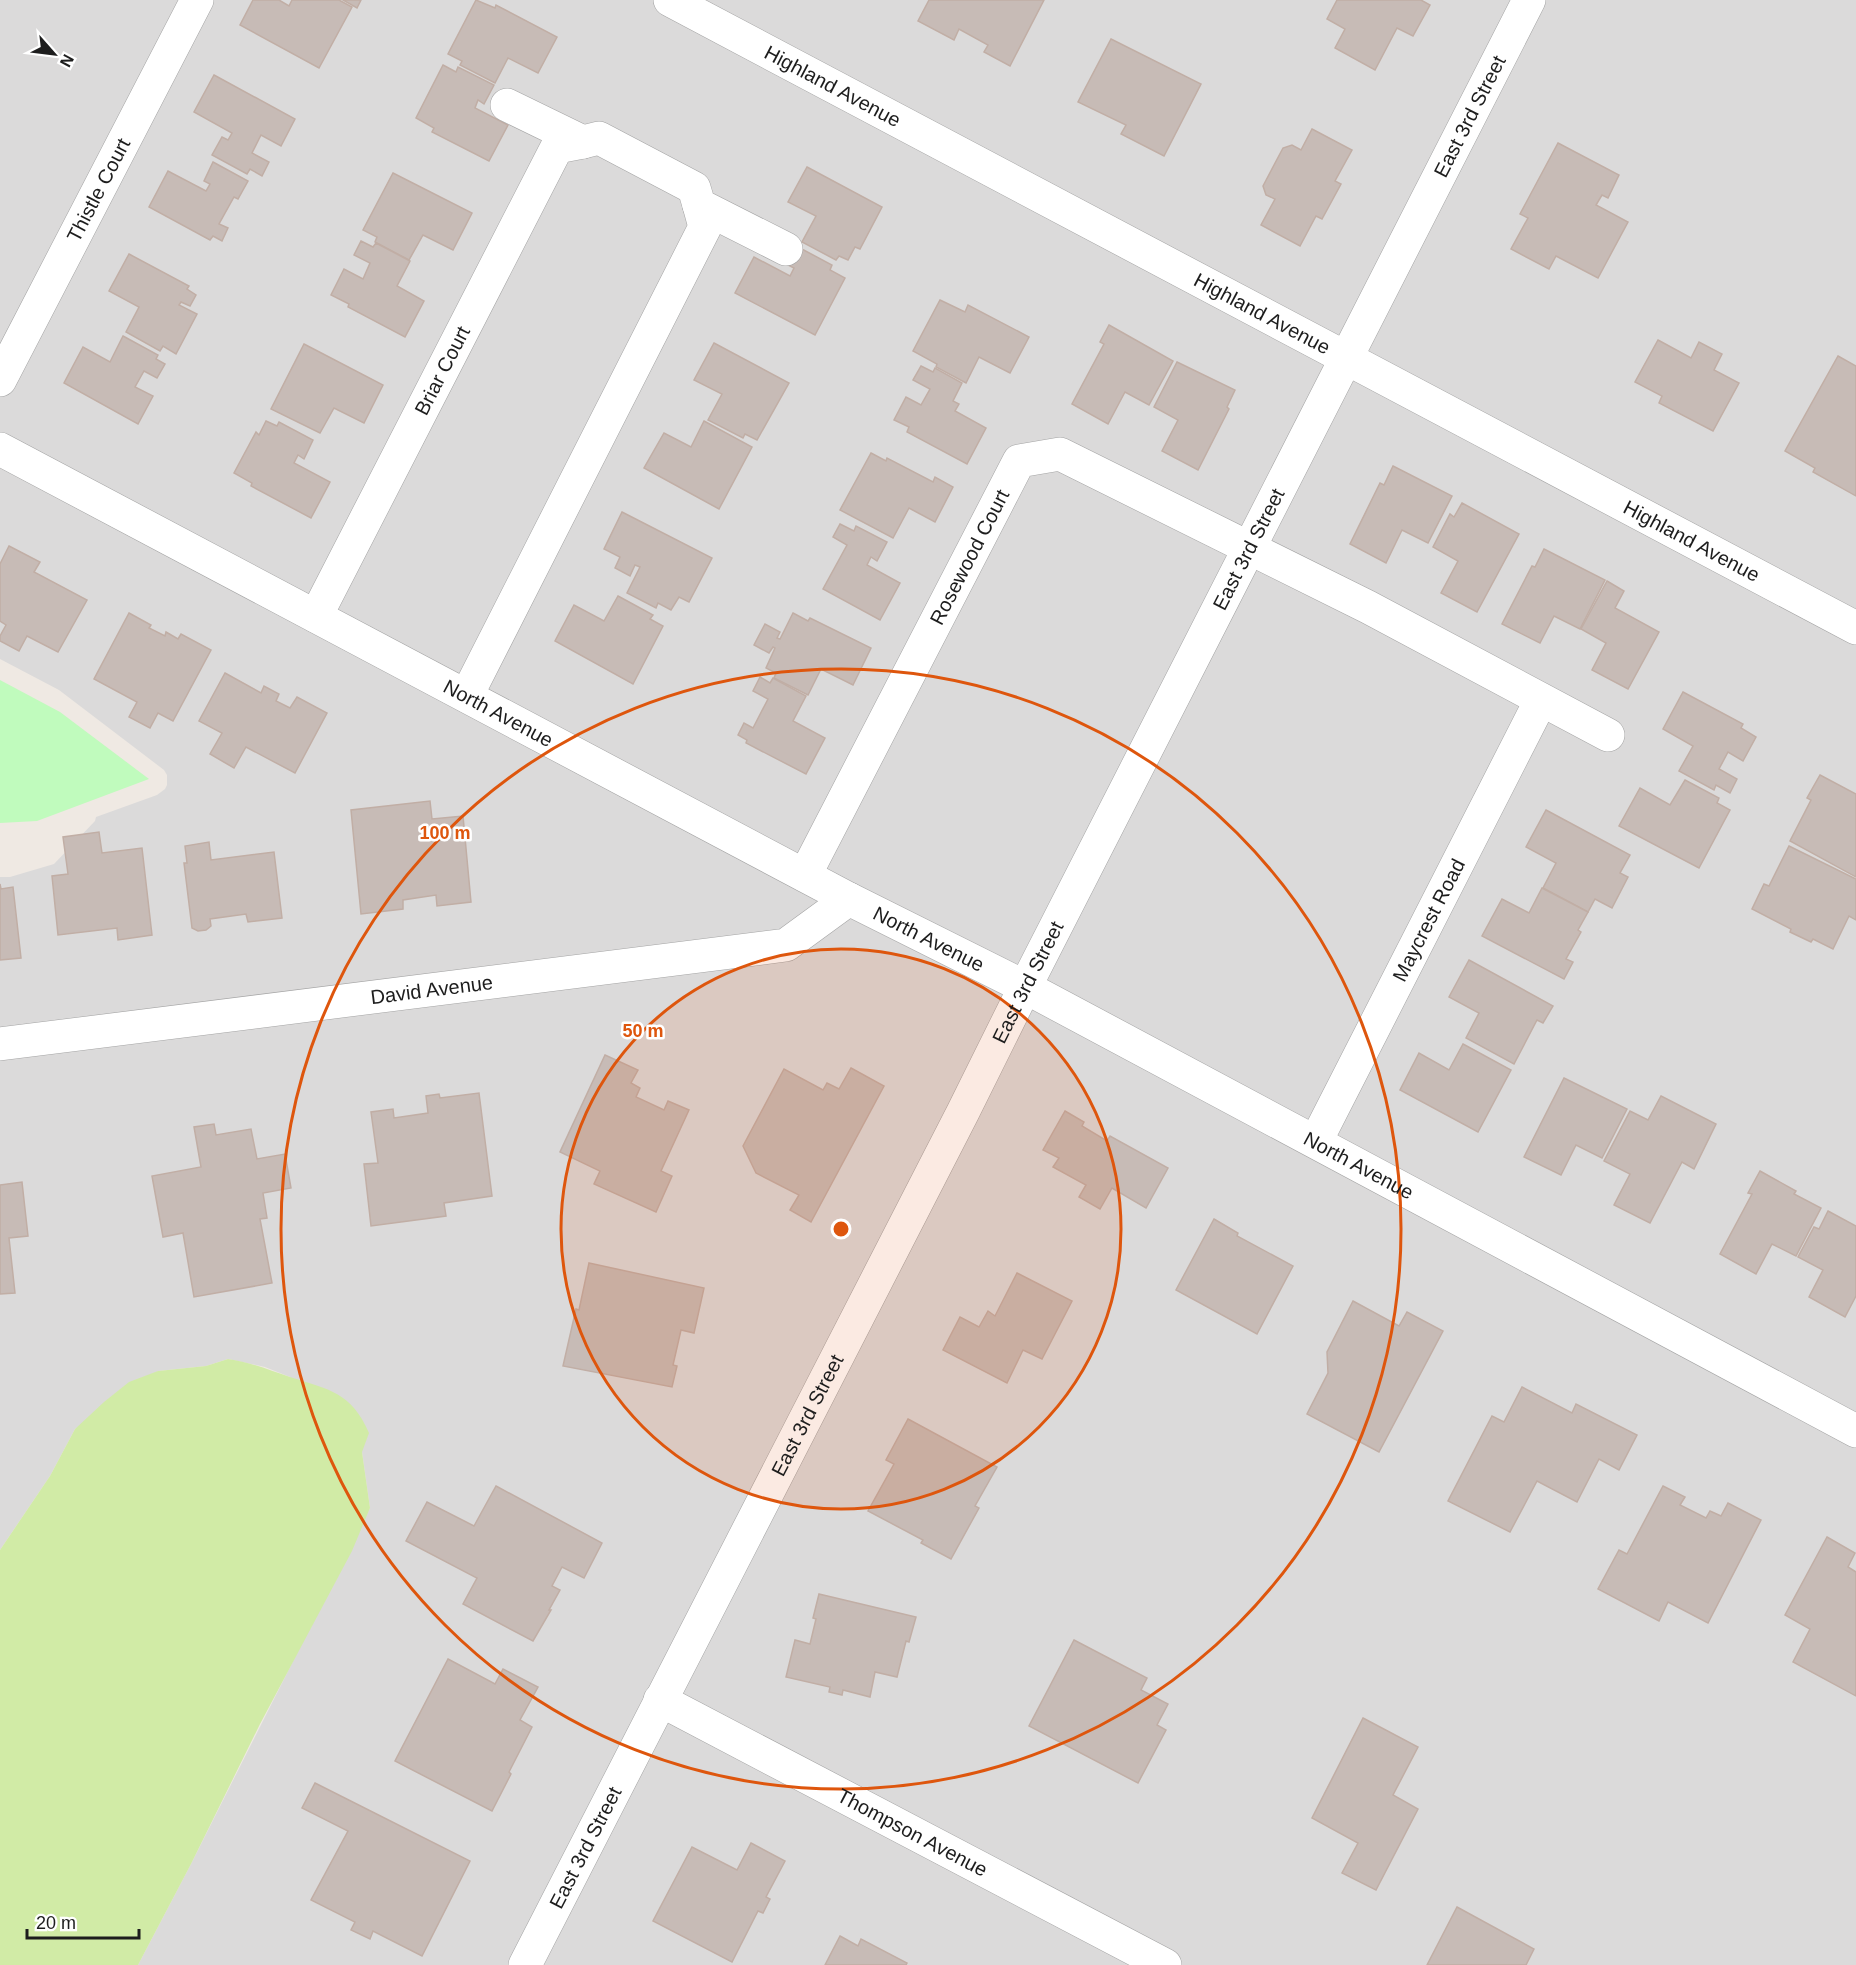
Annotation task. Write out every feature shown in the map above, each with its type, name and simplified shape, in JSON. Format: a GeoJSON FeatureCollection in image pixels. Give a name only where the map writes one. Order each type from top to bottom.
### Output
{"type":"FeatureCollection","features":[{"type":"Feature","properties":{"kind":"street","name":"Thistle Court"},"geometry":{"type":"LineString","coordinates":[[0,380],[197,0]]}},
{"type":"Feature","properties":{"kind":"street","name":"Highland Avenue"},"geometry":{"type":"LineString","coordinates":[[670,0],[1856,628]]}},
{"type":"Feature","properties":{"kind":"street","name":"East 3rd Street"},"geometry":{"type":"LineString","coordinates":[[525,1965],[963,1112],[1529,0]]}},
{"type":"Feature","properties":{"kind":"street","name":"Briar Court"},"geometry":{"type":"LineString","coordinates":[[507,105],[583,141]]}},
{"type":"Feature","properties":{"kind":"street","name":"Briar Court"},"geometry":{"type":"LineString","coordinates":[[316,616],[557,147],[599,138],[694,188],[699,205],[786,249]]}},
{"type":"Feature","properties":{"kind":"street"},"geometry":{"type":"LineString","coordinates":[[467,695],[705,226],[699,205]]}},
{"type":"Feature","properties":{"kind":"street","name":"North Avenue"},"geometry":{"type":"LineString","coordinates":[[0,448],[849,899],[1025,987],[1316,1141],[1856,1431]]}},
{"type":"Feature","properties":{"kind":"street","name":"Rosewood Court"},"geometry":{"type":"LineString","coordinates":[[805,875],[1019,461],[1060,454],[1249,548]]}},
{"type":"Feature","properties":{"kind":"street"},"geometry":{"type":"LineString","coordinates":[[1249,548],[1368,607],[1608,735]]}},
{"type":"Feature","properties":{"kind":"street","name":"Maycrest Road"},"geometry":{"type":"LineString","coordinates":[[1316,1141],[1541,700]]}},
{"type":"Feature","properties":{"kind":"street","name":"David Avenue"},"geometry":{"type":"LineString","coordinates":[[0,1044],[786,945],[849,899]]}},
{"type":"Feature","properties":{"kind":"street","name":"Thompson Avenue"},"geometry":{"type":"LineString","coordinates":[[660,1700],[1165,1965]]}},
{"type":"Feature","properties":{"kind":"shaded area"},"geometry":{"type":"Polygon","coordinates":[[[0,0],[1856,0],[1856,1965],[138,1965],[370,1508],[362,1452],[290,1377],[265,1367],[228,1359],[206,1366],[158,1371],[75,1429],[50,1476],[0,1550],[0,877],[10,877],[54,864],[95,821],[96,817],[157,795],[167,785],[167,775],[164,770],[59,690],[0,659],[0,0]]]}},
{"type":"Feature","properties":{"kind":"green space"},"geometry":{"type":"Polygon","coordinates":[[[0,680],[60,712],[149,779],[37,821],[0,823],[0,680]]]}},
{"type":"Feature","properties":{"kind":"green space"},"geometry":{"type":"Polygon","coordinates":[[[228,1359],[259,1366],[328,1390],[338,1394],[355,1409],[369,1433],[362,1452],[370,1508],[352,1551],[260,1724],[138,1965],[0,1965],[0,1550],[50,1476],[75,1429],[104,1402],[129,1382],[158,1371],[206,1366],[228,1359]]]}},
{"type":"Feature","properties":{"kind":"building"},"geometry":{"type":"Polygon","coordinates":[[[253,0],[279,0],[289,6],[292,0],[339,0],[352,7],[319,68],[240,25],[253,0]]]}},
{"type":"Feature","properties":{"kind":"building"},"geometry":{"type":"Polygon","coordinates":[[[343,0],[361,0],[357,8],[343,0]]]}},
{"type":"Feature","properties":{"kind":"building"},"geometry":{"type":"Polygon","coordinates":[[[476,0],[495,8],[496,5],[557,37],[538,73],[508,58],[495,83],[460,65],[462,61],[448,54],[476,0]]]}},
{"type":"Feature","properties":{"kind":"building"},"geometry":{"type":"Polygon","coordinates":[[[929,0],[1044,0],[1010,66],[984,52],[988,45],[959,29],[954,40],[918,21],[929,0]]]}},
{"type":"Feature","properties":{"kind":"building"},"geometry":{"type":"Polygon","coordinates":[[[1337,0],[1421,0],[1430,5],[1413,36],[1397,28],[1375,70],[1335,48],[1345,29],[1327,19],[1337,0]]]}},
{"type":"Feature","properties":{"kind":"building"},"geometry":{"type":"Polygon","coordinates":[[[1111,39],[1201,84],[1164,156],[1121,134],[1126,125],[1078,102],[1111,39]]]}},
{"type":"Feature","properties":{"kind":"building"},"geometry":{"type":"Polygon","coordinates":[[[443,65],[456,72],[458,67],[494,85],[484,104],[478,100],[475,108],[508,125],[489,161],[432,132],[434,128],[416,118],[443,65]]]}},
{"type":"Feature","properties":{"kind":"building"},"geometry":{"type":"Polygon","coordinates":[[[214,75],[295,119],[281,146],[261,135],[252,153],[269,162],[262,176],[250,169],[247,174],[212,155],[222,137],[228,140],[232,133],[194,112],[214,75]]]}},
{"type":"Feature","properties":{"kind":"building"},"geometry":{"type":"Polygon","coordinates":[[[1312,129],[1352,150],[1335,181],[1341,184],[1322,219],[1316,216],[1300,246],[1261,225],[1275,199],[1266,195],[1263,186],[1283,148],[1292,145],[1301,150],[1312,129]]]}},
{"type":"Feature","properties":{"kind":"building"},"geometry":{"type":"Polygon","coordinates":[[[1558,143],[1619,175],[1608,198],[1602,195],[1596,205],[1628,222],[1598,278],[1556,256],[1549,269],[1511,249],[1528,218],[1520,214],[1558,143]]]}},
{"type":"Feature","properties":{"kind":"building"},"geometry":{"type":"Polygon","coordinates":[[[213,162],[248,181],[238,199],[234,197],[219,224],[228,228],[222,241],[213,236],[210,240],[149,207],[168,171],[206,191],[210,184],[204,181],[213,162]]]}},
{"type":"Feature","properties":{"kind":"building"},"geometry":{"type":"Polygon","coordinates":[[[807,167],[882,207],[860,249],[855,247],[848,260],[839,256],[836,260],[802,242],[816,216],[788,202],[807,167]]]}},
{"type":"Feature","properties":{"kind":"building"},"geometry":{"type":"Polygon","coordinates":[[[393,173],[472,213],[453,250],[423,235],[409,260],[375,242],[377,237],[363,230],[393,173]]]}},
{"type":"Feature","properties":{"kind":"building"},"geometry":{"type":"Polygon","coordinates":[[[361,241],[373,247],[376,243],[410,261],[397,286],[424,301],[405,337],[348,307],[349,304],[331,295],[344,269],[363,279],[370,263],[354,255],[361,241]]]}},
{"type":"Feature","properties":{"kind":"building"},"geometry":{"type":"Polygon","coordinates":[[[798,247],[832,265],[830,270],[845,278],[815,335],[735,293],[754,257],[790,276],[794,268],[788,265],[798,247]]]}},
{"type":"Feature","properties":{"kind":"building"},"geometry":{"type":"Polygon","coordinates":[[[129,254],[189,286],[187,289],[196,295],[190,306],[181,302],[179,305],[197,314],[176,354],[163,346],[160,351],[126,332],[139,307],[109,291],[129,254]]]}},
{"type":"Feature","properties":{"kind":"building"},"geometry":{"type":"Polygon","coordinates":[[[940,300],[965,312],[968,305],[1029,337],[1010,373],[979,357],[966,383],[936,367],[937,364],[913,351],[940,300]]]}},
{"type":"Feature","properties":{"kind":"building"},"geometry":{"type":"Polygon","coordinates":[[[1109,325],[1173,361],[1149,405],[1125,392],[1108,424],[1072,404],[1104,344],[1100,342],[1109,325]]]}},
{"type":"Feature","properties":{"kind":"building"},"geometry":{"type":"Polygon","coordinates":[[[123,336],[158,355],[156,359],[165,364],[157,378],[144,371],[135,387],[153,396],[138,424],[64,383],[83,347],[110,362],[123,336]]]}},
{"type":"Feature","properties":{"kind":"building"},"geometry":{"type":"Polygon","coordinates":[[[1658,340],[1691,358],[1699,342],[1722,354],[1714,370],[1739,383],[1713,431],[1659,403],[1662,396],[1635,382],[1658,340]]]}},
{"type":"Feature","properties":{"kind":"building"},"geometry":{"type":"Polygon","coordinates":[[[714,343],[789,383],[757,440],[745,434],[743,438],[708,420],[722,394],[694,380],[714,343]]]}},
{"type":"Feature","properties":{"kind":"building"},"geometry":{"type":"Polygon","coordinates":[[[304,344],[383,385],[364,423],[334,408],[320,433],[271,409],[304,344]]]}},
{"type":"Feature","properties":{"kind":"building"},"geometry":{"type":"Polygon","coordinates":[[[1838,356],[1856,366],[1856,496],[1813,472],[1815,468],[1785,451],[1838,356]]]}},
{"type":"Feature","properties":{"kind":"building"},"geometry":{"type":"Polygon","coordinates":[[[1177,362],[1235,390],[1227,407],[1229,409],[1198,470],[1162,451],[1178,420],[1154,407],[1177,362]]]}},
{"type":"Feature","properties":{"kind":"building"},"geometry":{"type":"Polygon","coordinates":[[[921,366],[933,372],[935,368],[962,383],[953,401],[959,404],[955,411],[986,428],[967,464],[907,432],[909,427],[894,420],[906,397],[921,405],[930,389],[913,380],[921,366]]]}},
{"type":"Feature","properties":{"kind":"building"},"geometry":{"type":"Polygon","coordinates":[[[266,421],[277,426],[279,422],[313,440],[304,459],[298,455],[294,463],[330,482],[311,518],[251,486],[252,483],[234,473],[256,432],[259,435],[266,421]]]}},
{"type":"Feature","properties":{"kind":"building"},"geometry":{"type":"Polygon","coordinates":[[[704,421],[752,447],[719,509],[644,468],[664,433],[691,447],[704,421]]]}},
{"type":"Feature","properties":{"kind":"building"},"geometry":{"type":"Polygon","coordinates":[[[871,453],[886,461],[887,458],[933,482],[935,477],[953,487],[935,522],[909,508],[893,538],[840,510],[871,453]]]}},
{"type":"Feature","properties":{"kind":"building"},"geometry":{"type":"Polygon","coordinates":[[[1393,466],[1452,496],[1428,543],[1402,530],[1386,563],[1350,544],[1380,483],[1384,485],[1393,466]]]}},
{"type":"Feature","properties":{"kind":"building"},"geometry":{"type":"Polygon","coordinates":[[[1462,503],[1519,534],[1477,612],[1441,593],[1458,561],[1433,547],[1450,514],[1454,517],[1462,503]]]}},
{"type":"Feature","properties":{"kind":"building"},"geometry":{"type":"Polygon","coordinates":[[[622,512],[712,558],[689,602],[679,597],[671,610],[658,603],[656,608],[627,593],[640,567],[635,565],[630,576],[615,568],[620,557],[604,549],[622,512]]]}},
{"type":"Feature","properties":{"kind":"building"},"geometry":{"type":"Polygon","coordinates":[[[840,524],[854,531],[856,526],[887,542],[877,561],[871,557],[867,565],[900,583],[880,620],[823,589],[847,545],[833,537],[840,524]]]}},
{"type":"Feature","properties":{"kind":"building"},"geometry":{"type":"Polygon","coordinates":[[[9,546],[40,562],[34,572],[87,600],[58,652],[27,636],[19,651],[0,641],[6,625],[0,621],[0,564],[9,546]]]}},
{"type":"Feature","properties":{"kind":"building"},"geometry":{"type":"Polygon","coordinates":[[[1544,549],[1605,580],[1580,629],[1554,616],[1540,643],[1502,624],[1532,566],[1535,567],[1544,549]]]}},
{"type":"Feature","properties":{"kind":"building"},"geometry":{"type":"Polygon","coordinates":[[[1607,581],[1624,591],[1615,608],[1659,632],[1628,689],[1592,670],[1606,643],[1581,629],[1607,581]]]}},
{"type":"Feature","properties":{"kind":"building"},"geometry":{"type":"Polygon","coordinates":[[[618,596],[653,615],[650,619],[663,626],[633,684],[555,641],[574,605],[604,621],[618,596]]]}},
{"type":"Feature","properties":{"kind":"building"},"geometry":{"type":"Polygon","coordinates":[[[129,613],[151,625],[149,628],[165,636],[166,632],[178,639],[181,634],[211,650],[173,721],[158,713],[150,728],[129,717],[137,702],[94,679],[129,613]]]}},
{"type":"Feature","properties":{"kind":"building"},"geometry":{"type":"Polygon","coordinates":[[[793,613],[808,621],[810,618],[871,648],[853,685],[821,669],[808,695],[774,678],[776,673],[766,668],[775,648],[773,647],[769,653],[754,645],[765,624],[780,632],[777,638],[780,639],[793,613]]]}},
{"type":"Feature","properties":{"kind":"building"},"geometry":{"type":"Polygon","coordinates":[[[225,673],[261,693],[264,686],[279,694],[276,701],[290,708],[297,697],[327,713],[295,773],[246,747],[234,768],[210,754],[222,733],[199,721],[225,673]]]}},
{"type":"Feature","properties":{"kind":"building"},"geometry":{"type":"Polygon","coordinates":[[[760,677],[770,683],[773,678],[806,696],[793,721],[825,738],[806,774],[746,743],[747,740],[738,735],[744,723],[753,728],[768,699],[753,691],[760,677]]]}},
{"type":"Feature","properties":{"kind":"building"},"geometry":{"type":"Polygon","coordinates":[[[1683,692],[1743,724],[1741,728],[1756,737],[1743,761],[1728,752],[1719,769],[1737,779],[1730,793],[1716,785],[1714,790],[1679,771],[1693,746],[1663,729],[1683,692]]]}},
{"type":"Feature","properties":{"kind":"building"},"geometry":{"type":"Polygon","coordinates":[[[1820,775],[1856,794],[1856,877],[1790,841],[1811,800],[1807,798],[1820,775]]]}},
{"type":"Feature","properties":{"kind":"building"},"geometry":{"type":"Polygon","coordinates":[[[1685,780],[1719,798],[1717,803],[1730,810],[1699,868],[1619,826],[1640,788],[1670,805],[1685,780]]]}},
{"type":"Feature","properties":{"kind":"building"},"geometry":{"type":"Polygon","coordinates":[[[430,801],[432,819],[463,816],[471,902],[437,906],[436,895],[403,900],[403,909],[361,914],[351,810],[430,801]]]}},
{"type":"Feature","properties":{"kind":"building"},"geometry":{"type":"Polygon","coordinates":[[[1546,810],[1630,855],[1620,873],[1628,877],[1612,908],[1595,899],[1588,912],[1543,888],[1556,863],[1526,847],[1546,810]]]}},
{"type":"Feature","properties":{"kind":"building"},"geometry":{"type":"Polygon","coordinates":[[[99,832],[102,853],[142,848],[152,935],[118,940],[117,928],[58,935],[52,876],[68,874],[63,837],[99,832]]]}},
{"type":"Feature","properties":{"kind":"building"},"geometry":{"type":"Polygon","coordinates":[[[209,842],[211,860],[274,852],[282,918],[248,922],[246,914],[210,919],[211,926],[206,930],[198,931],[192,928],[184,863],[187,863],[185,846],[209,842]]]}},
{"type":"Feature","properties":{"kind":"building"},"geometry":{"type":"Polygon","coordinates":[[[1789,846],[1856,879],[1856,920],[1849,916],[1833,949],[1813,939],[1811,942],[1790,932],[1791,929],[1752,909],[1764,884],[1769,886],[1789,846]]]}},
{"type":"Feature","properties":{"kind":"building"},"geometry":{"type":"Polygon","coordinates":[[[0,884],[1,889],[13,887],[21,958],[0,960],[0,884]]]}},
{"type":"Feature","properties":{"kind":"building"},"geometry":{"type":"Polygon","coordinates":[[[1542,888],[1588,912],[1578,930],[1581,932],[1566,959],[1573,962],[1564,979],[1482,936],[1502,899],[1529,913],[1542,888]]]}},
{"type":"Feature","properties":{"kind":"building"},"geometry":{"type":"Polygon","coordinates":[[[1469,960],[1553,1006],[1543,1023],[1537,1020],[1514,1064],[1466,1038],[1479,1013],[1449,997],[1469,960]]]}},
{"type":"Feature","properties":{"kind":"building"},"geometry":{"type":"Polygon","coordinates":[[[1463,1044],[1511,1070],[1478,1132],[1400,1090],[1419,1053],[1449,1070],[1463,1044]]]}},
{"type":"Feature","properties":{"kind":"building"},"geometry":{"type":"Polygon","coordinates":[[[605,1055],[638,1070],[631,1083],[640,1088],[636,1097],[664,1110],[668,1101],[689,1110],[661,1171],[672,1176],[656,1212],[594,1184],[600,1171],[560,1152],[605,1055]]]}},
{"type":"Feature","properties":{"kind":"building"},"geometry":{"type":"Polygon","coordinates":[[[851,1068],[884,1086],[811,1222],[790,1210],[799,1195],[756,1173],[743,1146],[784,1069],[823,1090],[827,1083],[839,1089],[851,1068]]]}},
{"type":"Feature","properties":{"kind":"building"},"geometry":{"type":"Polygon","coordinates":[[[1564,1078],[1627,1109],[1602,1158],[1576,1145],[1561,1175],[1524,1157],[1564,1078]]]}},
{"type":"Feature","properties":{"kind":"building"},"geometry":{"type":"Polygon","coordinates":[[[479,1093],[492,1196],[444,1203],[446,1216],[371,1226],[364,1164],[378,1163],[371,1112],[393,1109],[394,1118],[428,1113],[426,1096],[439,1094],[440,1098],[479,1093]]]}},
{"type":"Feature","properties":{"kind":"building"},"geometry":{"type":"Polygon","coordinates":[[[1661,1096],[1716,1124],[1694,1169],[1682,1162],[1650,1223],[1614,1205],[1630,1174],[1604,1161],[1630,1111],[1648,1120],[1661,1096]]]}},
{"type":"Feature","properties":{"kind":"building"},"geometry":{"type":"Polygon","coordinates":[[[1065,1111],[1084,1122],[1082,1126],[1107,1141],[1110,1136],[1168,1168],[1146,1208],[1112,1188],[1100,1209],[1079,1197],[1086,1185],[1053,1167],[1059,1158],[1043,1150],[1065,1111]]]}},
{"type":"Feature","properties":{"kind":"building"},"geometry":{"type":"Polygon","coordinates":[[[214,1124],[216,1135],[251,1129],[257,1159],[285,1154],[291,1188],[263,1193],[267,1218],[260,1219],[272,1283],[194,1297],[183,1233],[163,1237],[152,1176],[201,1167],[194,1127],[214,1124]]]}},
{"type":"Feature","properties":{"kind":"building"},"geometry":{"type":"Polygon","coordinates":[[[1760,1171],[1796,1191],[1794,1194],[1821,1208],[1796,1256],[1772,1244],[1756,1274],[1720,1254],[1752,1194],[1748,1193],[1760,1171]]]}},
{"type":"Feature","properties":{"kind":"building"},"geometry":{"type":"Polygon","coordinates":[[[22,1182],[28,1236],[9,1238],[15,1293],[0,1294],[0,1185],[22,1182]]]}},
{"type":"Feature","properties":{"kind":"building"},"geometry":{"type":"Polygon","coordinates":[[[1828,1211],[1856,1226],[1856,1296],[1845,1317],[1809,1297],[1823,1270],[1798,1257],[1814,1227],[1819,1229],[1828,1211]]]}},
{"type":"Feature","properties":{"kind":"building"},"geometry":{"type":"Polygon","coordinates":[[[1214,1219],[1238,1233],[1237,1236],[1293,1266],[1257,1334],[1176,1290],[1214,1219]]]}},
{"type":"Feature","properties":{"kind":"building"},"geometry":{"type":"Polygon","coordinates":[[[589,1263],[704,1288],[694,1333],[681,1330],[673,1365],[677,1366],[672,1387],[563,1366],[576,1309],[579,1310],[589,1263]]]}},
{"type":"Feature","properties":{"kind":"building"},"geometry":{"type":"Polygon","coordinates":[[[1017,1273],[1072,1301],[1042,1359],[1023,1350],[1007,1383],[943,1350],[960,1317],[979,1327],[988,1311],[995,1316],[1017,1273]]]}},
{"type":"Feature","properties":{"kind":"building"},"geometry":{"type":"Polygon","coordinates":[[[1353,1301],[1399,1326],[1407,1312],[1443,1331],[1379,1452],[1307,1414],[1328,1373],[1327,1352],[1353,1301]]]}},
{"type":"Feature","properties":{"kind":"building"},"geometry":{"type":"Polygon","coordinates":[[[1522,1387],[1572,1413],[1576,1404],[1637,1435],[1619,1470],[1599,1459],[1577,1502],[1537,1481],[1510,1532],[1448,1501],[1492,1416],[1504,1422],[1522,1387]]]}},
{"type":"Feature","properties":{"kind":"building"},"geometry":{"type":"Polygon","coordinates":[[[908,1419],[997,1467],[975,1506],[979,1508],[951,1559],[921,1543],[923,1540],[868,1511],[894,1464],[886,1460],[908,1419]]]}},
{"type":"Feature","properties":{"kind":"building"},"geometry":{"type":"Polygon","coordinates":[[[496,1486],[602,1543],[584,1578],[562,1567],[552,1586],[560,1590],[533,1641],[463,1604],[477,1578],[406,1541],[427,1502],[474,1526],[496,1486]]]}},
{"type":"Feature","properties":{"kind":"building"},"geometry":{"type":"Polygon","coordinates":[[[1663,1486],[1685,1497],[1680,1505],[1706,1518],[1710,1511],[1721,1516],[1728,1503],[1761,1520],[1708,1623],[1668,1602],[1659,1621],[1598,1589],[1619,1550],[1627,1554],[1663,1486]]]}},
{"type":"Feature","properties":{"kind":"building"},"geometry":{"type":"Polygon","coordinates":[[[1827,1537],[1855,1553],[1848,1567],[1856,1572],[1856,1696],[1793,1662],[1810,1629],[1785,1615],[1827,1537]]]}},
{"type":"Feature","properties":{"kind":"building"},"geometry":{"type":"Polygon","coordinates":[[[819,1594],[916,1617],[909,1642],[906,1641],[897,1677],[875,1672],[870,1697],[843,1690],[842,1695],[829,1692],[830,1687],[786,1677],[795,1640],[810,1644],[819,1594]]]}},
{"type":"Feature","properties":{"kind":"building"},"geometry":{"type":"Polygon","coordinates":[[[1074,1640],[1147,1678],[1141,1690],[1168,1704],[1157,1725],[1166,1730],[1138,1783],[1029,1726],[1074,1640]]]}},
{"type":"Feature","properties":{"kind":"building"},"geometry":{"type":"Polygon","coordinates":[[[448,1659],[495,1684],[503,1669],[538,1687],[520,1720],[532,1727],[492,1811],[395,1761],[448,1659]]]}},
{"type":"Feature","properties":{"kind":"building"},"geometry":{"type":"Polygon","coordinates":[[[1363,1718],[1418,1747],[1393,1795],[1418,1809],[1376,1890],[1342,1873],[1358,1843],[1312,1818],[1363,1718]]]}},
{"type":"Feature","properties":{"kind":"building"},"geometry":{"type":"Polygon","coordinates":[[[315,1783],[470,1861],[422,1956],[373,1931],[370,1939],[351,1930],[355,1922],[311,1900],[348,1831],[302,1808],[315,1783]]]}},
{"type":"Feature","properties":{"kind":"building"},"geometry":{"type":"Polygon","coordinates":[[[751,1843],[785,1861],[766,1897],[770,1899],[763,1913],[758,1911],[732,1962],[653,1921],[692,1847],[737,1870],[751,1843]]]}},
{"type":"Feature","properties":{"kind":"building"},"geometry":{"type":"Polygon","coordinates":[[[1457,1907],[1534,1949],[1526,1965],[1427,1965],[1457,1907]]]}},
{"type":"Feature","properties":{"kind":"building"},"geometry":{"type":"Polygon","coordinates":[[[840,1936],[858,1946],[861,1939],[907,1963],[906,1965],[825,1965],[840,1936]]]}}]}
